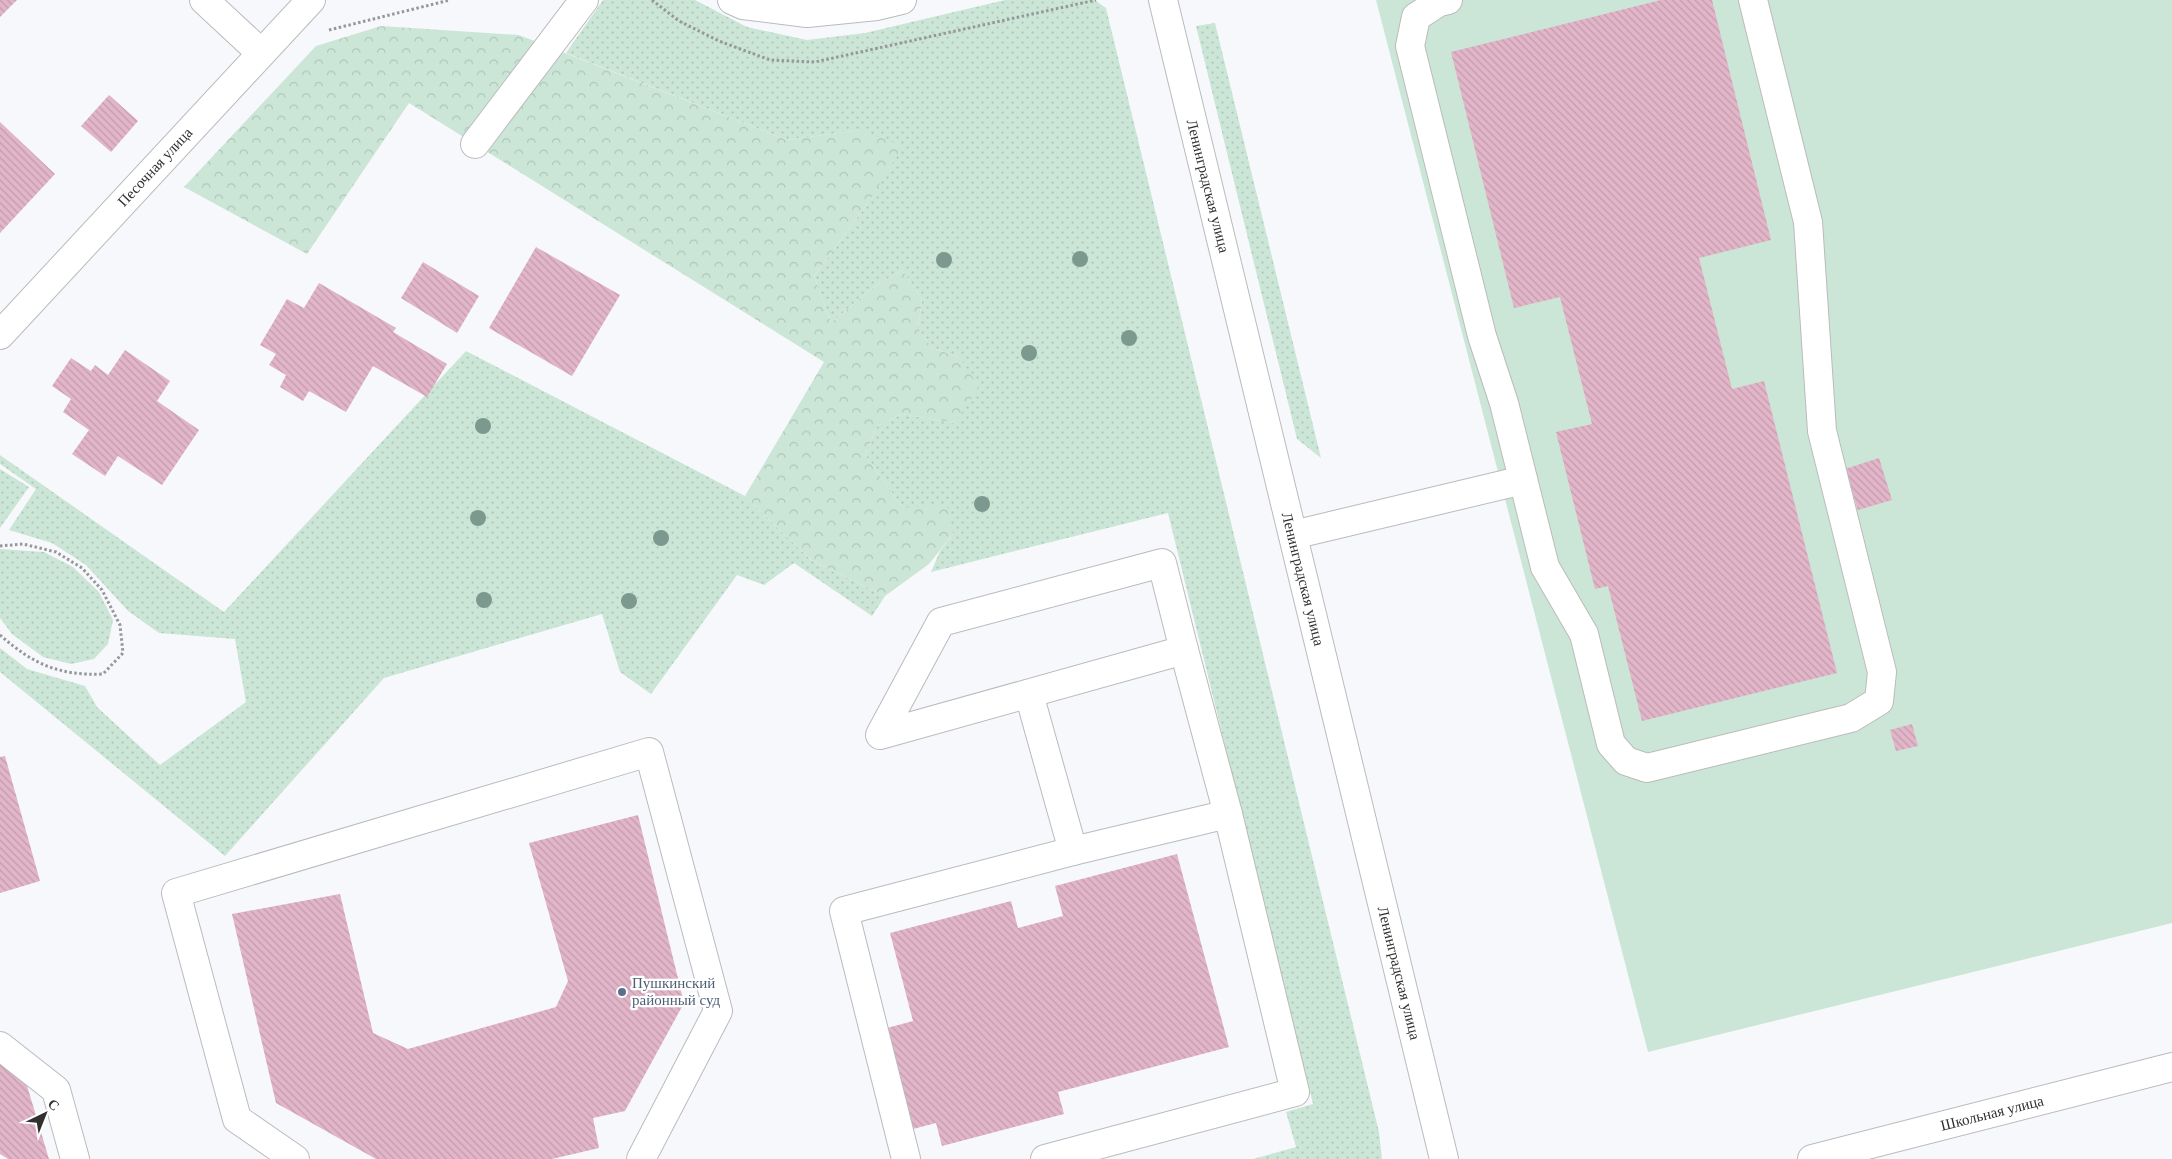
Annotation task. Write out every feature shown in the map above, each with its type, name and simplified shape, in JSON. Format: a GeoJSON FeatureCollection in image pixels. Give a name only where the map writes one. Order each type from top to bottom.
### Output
{"type":"FeatureCollection","features":[{"type":"Feature","properties":{"kind":"street"},"geometry":{"type":"LineString","coordinates":[[204,0],[261,53]]}},
{"type":"Feature","properties":{"kind":"street","name":"Песочная улица"},"geometry":{"type":"LineString","coordinates":[[0,335],[311,0]]}},
{"type":"Feature","properties":{"kind":"street"},"geometry":{"type":"LineString","coordinates":[[474,144],[584,0]]}},
{"type":"Feature","properties":{"kind":"street"},"geometry":{"type":"LineString","coordinates":[[732,0],[743,5],[807,13],[877,6],[902,0]]}},
{"type":"Feature","properties":{"kind":"street","name":"Ленинградская улица"},"geometry":{"type":"LineString","coordinates":[[1163,0],[1444,1159]]}},
{"type":"Feature","properties":{"kind":"street"},"geometry":{"type":"LineString","coordinates":[[1448,0],[1439,2],[1416,17],[1410,46],[1482,336],[1504,403],[1544,567],[1584,634],[1611,744],[1626,761],[1647,768],[1851,718],[1878,701],[1882,672],[1822,431],[1808,222],[1753,0]]}},
{"type":"Feature","properties":{"kind":"street"},"geometry":{"type":"LineString","coordinates":[[1293,535],[1523,480]]}},
{"type":"Feature","properties":{"kind":"street"},"geometry":{"type":"LineString","coordinates":[[1045,1159],[1295,1092],[1228,814],[1162,563],[941,622],[880,735],[1184,650]]}},
{"type":"Feature","properties":{"kind":"street"},"geometry":{"type":"LineString","coordinates":[[1029,694],[1073,851]]}},
{"type":"Feature","properties":{"kind":"street"},"geometry":{"type":"LineString","coordinates":[[295,1159],[237,1119],[176,893],[649,752],[718,1010],[641,1159]]}},
{"type":"Feature","properties":{"kind":"street"},"geometry":{"type":"LineString","coordinates":[[906,1159],[844,911],[1073,851],[1228,814]]}},
{"type":"Feature","properties":{"kind":"street"},"geometry":{"type":"LineString","coordinates":[[0,1046],[56,1090],[75,1159]]}},
{"type":"Feature","properties":{"kind":"street","name":"Школьная улица"},"geometry":{"type":"LineString","coordinates":[[1822,1158],[2172,1067]]}},
{"type":"Feature","properties":{"kind":"path"},"geometry":{"type":"LineString","coordinates":[[322,32],[450,0]]}},
{"type":"Feature","properties":{"kind":"path"},"geometry":{"type":"LineString","coordinates":[[0,546],[23,544],[56,552],[82,568],[102,590],[120,625],[123,653],[103,674],[80,675],[49,668],[19,651],[0,635]]}},
{"type":"Feature","properties":{"kind":"green space"},"geometry":{"type":"Polygon","coordinates":[[[603,0],[695,0],[747,27],[807,40],[865,33],[1005,0],[1095,0],[1106,8],[1379,1132],[1382,1159],[1253,1159],[1296,1147],[1286,1112],[1313,1104],[1168,513],[931,572],[940,551],[953,534],[903,508],[865,455],[877,426],[902,414],[955,423],[959,357],[932,348],[918,328],[922,299],[902,270],[874,287],[831,323],[814,276],[868,203],[860,130],[787,140],[566,53],[603,0]]]}},
{"type":"Feature","properties":{"kind":"green space"},"geometry":{"type":"Polygon","coordinates":[[[1376,0],[2172,0],[2172,923],[1648,1052],[1376,0]]]}},
{"type":"Feature","properties":{"kind":"green space"},"geometry":{"type":"Polygon","coordinates":[[[1215,23],[1321,458],[1297,439],[1196,26],[1215,23]]]}},
{"type":"Feature","properties":{"kind":"green space"},"geometry":{"type":"Polygon","coordinates":[[[381,26],[519,35],[787,140],[860,130],[903,146],[868,203],[814,276],[831,323],[874,287],[902,270],[922,299],[918,328],[932,348],[959,357],[979,387],[955,423],[902,414],[877,426],[865,455],[903,508],[947,504],[953,534],[929,564],[885,596],[811,560],[745,496],[824,362],[409,103],[307,254],[184,187],[316,46],[381,26]]]}},
{"type":"Feature","properties":{"kind":"green space"},"geometry":{"type":"Polygon","coordinates":[[[466,351],[745,496],[811,560],[885,596],[872,616],[794,563],[764,585],[737,575],[651,694],[620,672],[602,614],[384,678],[225,856],[0,672],[0,648],[27,669],[85,686],[97,707],[160,765],[246,702],[235,639],[159,633],[128,611],[86,565],[52,543],[9,530],[36,489],[0,464],[0,455],[224,612],[466,351]]]}},
{"type":"Feature","properties":{"kind":"green space"},"geometry":{"type":"Polygon","coordinates":[[[0,469],[29,487],[0,528],[0,469]]]}},
{"type":"Feature","properties":{"kind":"green space"},"geometry":{"type":"Polygon","coordinates":[[[0,549],[44,552],[73,567],[99,592],[113,620],[108,644],[94,659],[71,664],[43,657],[12,634],[0,618],[0,549]]]}},
{"type":"Feature","properties":{"kind":"building"},"geometry":{"type":"Polygon","coordinates":[[[0,0],[17,0],[0,17],[0,0]]]}},
{"type":"Feature","properties":{"kind":"building"},"geometry":{"type":"Polygon","coordinates":[[[1661,0],[1712,0],[1771,240],[1699,258],[1732,389],[1764,381],[1837,673],[1642,721],[1608,586],[1595,589],[1556,432],[1592,424],[1560,297],[1514,308],[1451,52],[1661,0]]]}},
{"type":"Feature","properties":{"kind":"building"},"geometry":{"type":"Polygon","coordinates":[[[109,95],[138,121],[111,152],[81,126],[109,95]]]}},
{"type":"Feature","properties":{"kind":"building"},"geometry":{"type":"Polygon","coordinates":[[[0,122],[55,174],[0,233],[0,122]]]}},
{"type":"Feature","properties":{"kind":"building"},"geometry":{"type":"Polygon","coordinates":[[[536,247],[620,295],[572,376],[489,328],[536,247]]]}},
{"type":"Feature","properties":{"kind":"building"},"geometry":{"type":"Polygon","coordinates":[[[423,262],[479,296],[457,333],[401,298],[423,262]]]}},
{"type":"Feature","properties":{"kind":"building"},"geometry":{"type":"Polygon","coordinates":[[[319,283],[396,328],[393,332],[447,364],[427,397],[373,366],[346,412],[309,391],[303,401],[280,387],[286,375],[269,365],[276,354],[260,345],[287,299],[304,308],[319,283]]]}},
{"type":"Feature","properties":{"kind":"building"},"geometry":{"type":"Polygon","coordinates":[[[125,350],[170,381],[157,401],[199,430],[162,485],[118,456],[105,476],[72,454],[89,430],[63,412],[71,399],[52,386],[71,358],[91,371],[95,365],[108,375],[125,350]]]}},
{"type":"Feature","properties":{"kind":"building"},"geometry":{"type":"Polygon","coordinates":[[[1879,458],[1892,500],[1858,510],[1845,469],[1879,458]]]}},
{"type":"Feature","properties":{"kind":"building"},"geometry":{"type":"Polygon","coordinates":[[[1912,724],[1918,746],[1896,751],[1890,730],[1912,724]]]}},
{"type":"Feature","properties":{"kind":"building"},"geometry":{"type":"Polygon","coordinates":[[[5,756],[40,881],[0,893],[0,757],[5,756]]]}},
{"type":"Feature","properties":{"kind":"building","name":"Пушкинский районный суд"},"geometry":{"type":"Polygon","coordinates":[[[638,815],[684,1003],[625,1111],[593,1118],[599,1148],[552,1159],[376,1159],[276,1103],[232,914],[340,894],[373,1033],[408,1049],[556,1007],[568,981],[529,843],[638,815]]]}},
{"type":"Feature","properties":{"kind":"building"},"geometry":{"type":"Polygon","coordinates":[[[1177,854],[1229,1047],[1058,1092],[1064,1114],[942,1146],[936,1123],[913,1129],[887,1028],[913,1021],[890,933],[1011,901],[1018,928],[1063,916],[1055,886],[1177,854]]]}},
{"type":"Feature","properties":{"kind":"building"},"geometry":{"type":"Polygon","coordinates":[[[0,1055],[22,1069],[49,1159],[8,1159],[0,1154],[0,1055]]]}},
{"type":"Feature","properties":{"kind":"place","name":"Пушкинский районный суд"},"geometry":{"type":"Point","coordinates":[622,992]}}]}
